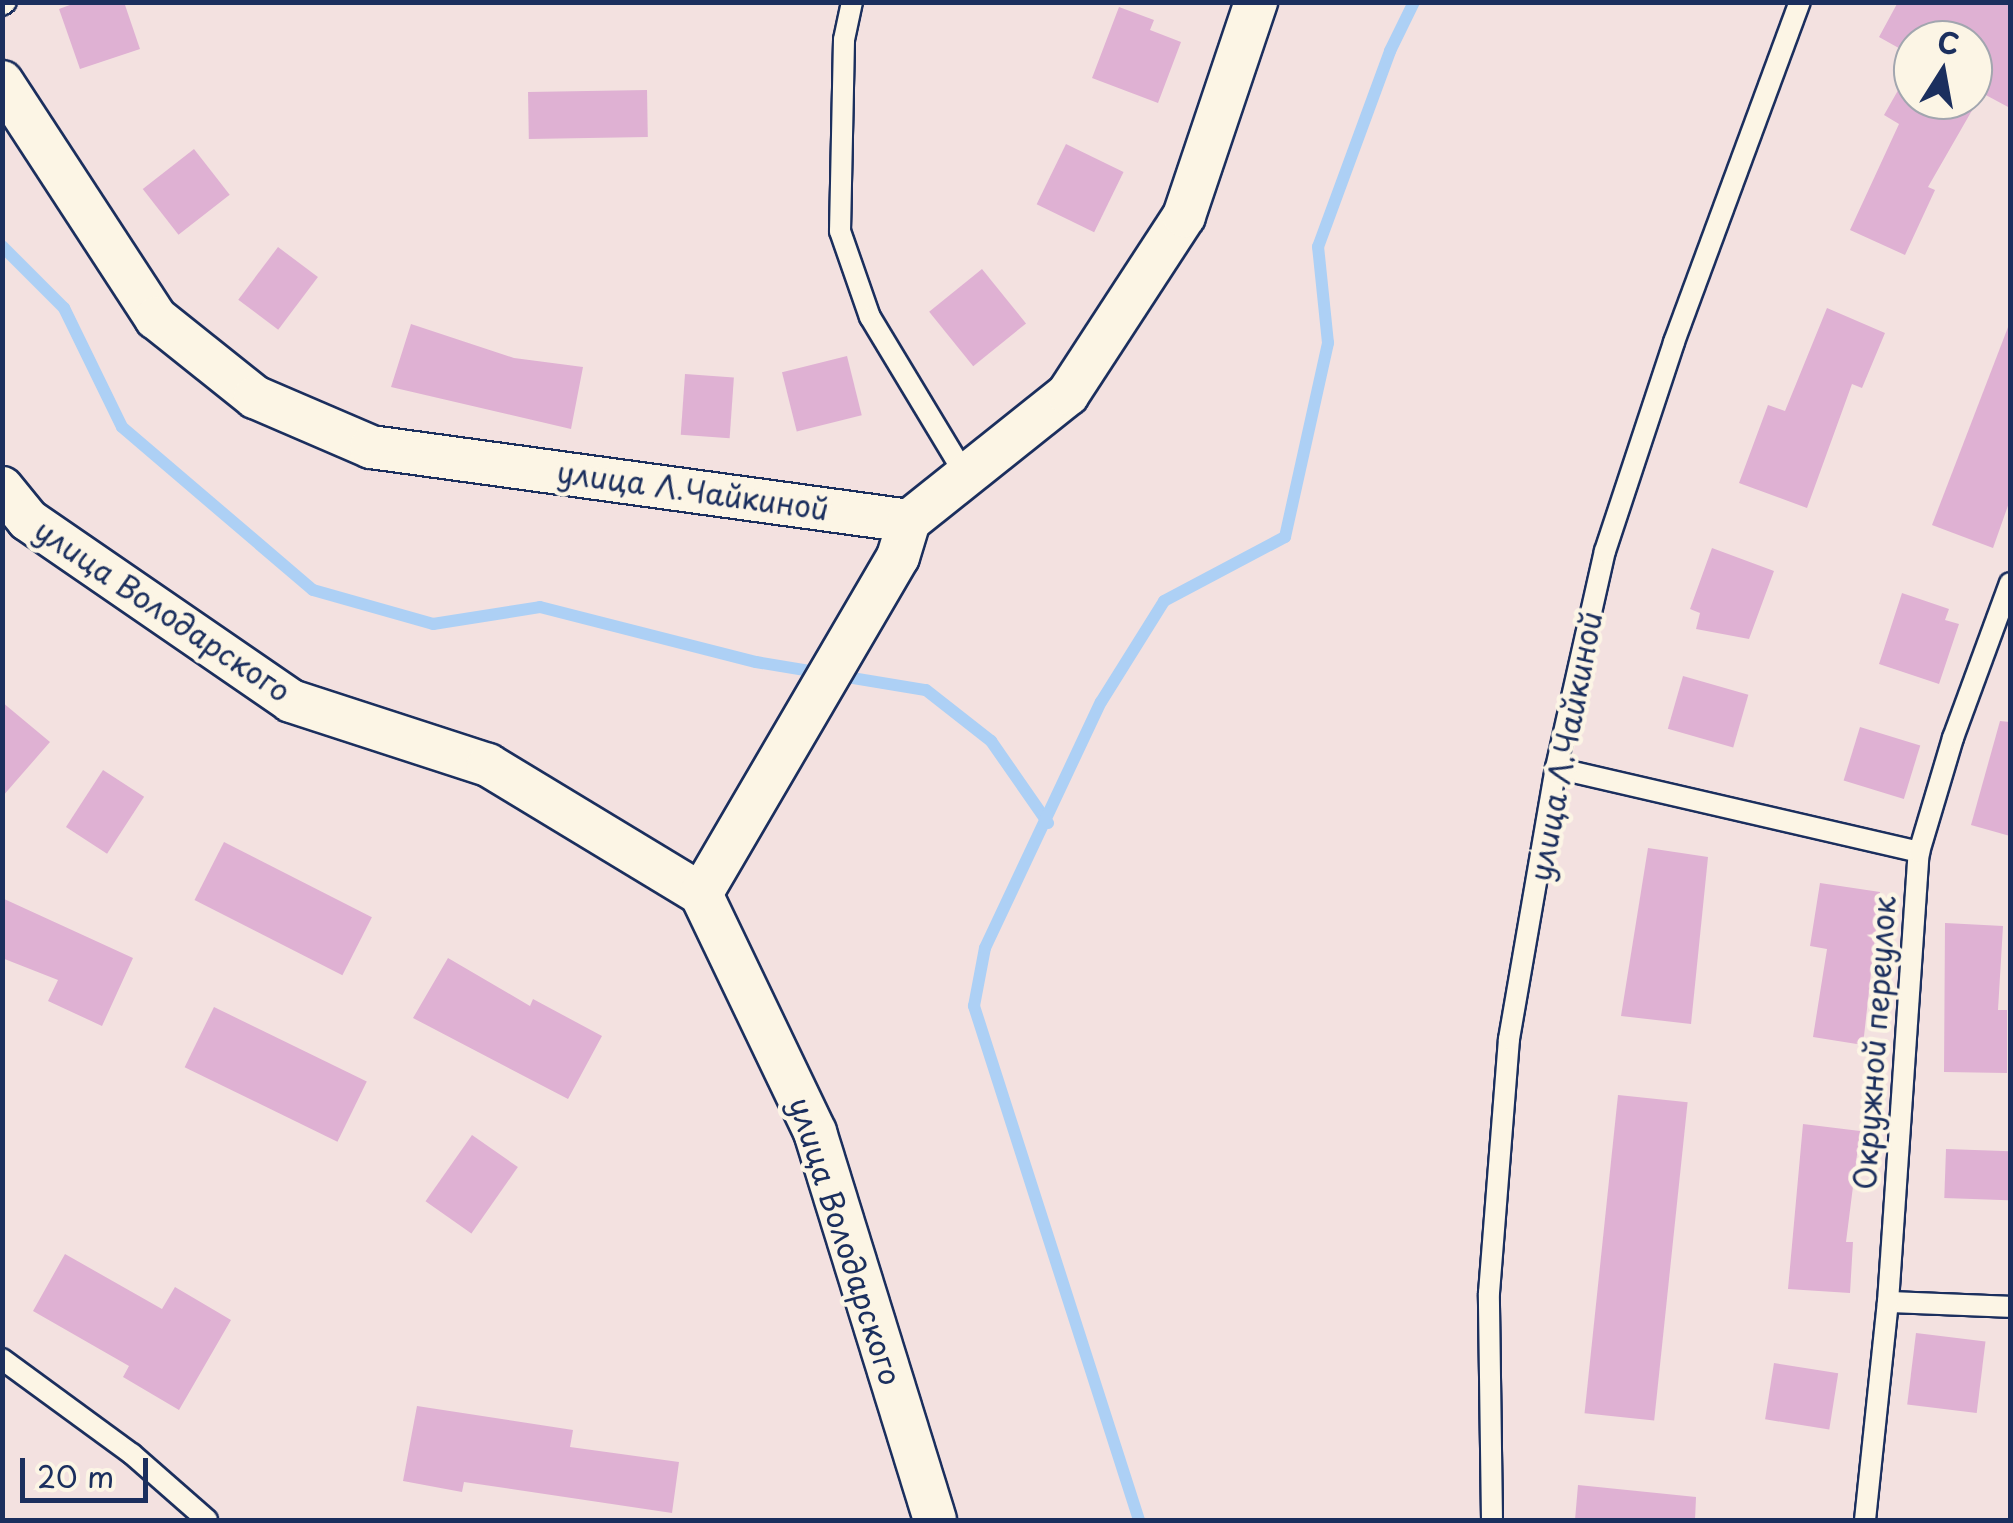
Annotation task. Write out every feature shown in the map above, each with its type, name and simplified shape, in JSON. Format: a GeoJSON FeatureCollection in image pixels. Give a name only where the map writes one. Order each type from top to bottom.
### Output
{"type":"FeatureCollection","features":[{"type":"Feature","properties":{"kind":"street"},"geometry":{"type":"LineString","coordinates":[[701,894],[898,557],[909,521],[964,472],[1068,394],[1184,216],[1256,2]]}},
{"type":"Feature","properties":{"kind":"street","name":"улица Л.Чайкиной"},"geometry":{"type":"LineString","coordinates":[[2,82],[156,318],[255,396],[372,447],[909,521]]}},
{"type":"Feature","properties":{"kind":"street","name":"улица Володарского"},"geometry":{"type":"LineString","coordinates":[[2,488],[28,520],[292,700],[488,765],[701,894],[815,1132],[935,1520]]}},
{"type":"Feature","properties":{"kind":"lane"},"geometry":{"type":"LineString","coordinates":[[852,2],[844,40],[840,232],[870,317],[964,472]]}},
{"type":"Feature","properties":{"kind":"lane","name":"улица Л.Чайкиной"},"geometry":{"type":"LineString","coordinates":[[1492,1520],[1489,1293],[1509,1038],[1556,768],[1605,550],[1674,342],[1800,2]]}},
{"type":"Feature","properties":{"kind":"lane","name":"Окружной переулок"},"geometry":{"type":"LineString","coordinates":[[1865,1520],[1888,1302],[1919,852],[1953,738],[2010,584]]}},
{"type":"Feature","properties":{"kind":"lane"},"geometry":{"type":"LineString","coordinates":[[1556,768],[1919,852]]}},
{"type":"Feature","properties":{"kind":"lane"},"geometry":{"type":"LineString","coordinates":[[1888,1302],[2010,1307]]}},
{"type":"Feature","properties":{"kind":"lane"},"geometry":{"type":"LineString","coordinates":[[2,1358],[132,1454],[207,1520]]}},
{"type":"Feature","properties":{"kind":"building"},"geometry":{"type":"Polygon","coordinates":[[[78,2],[124,2],[140,49],[80,69],[59,9],[78,2]]]}},
{"type":"Feature","properties":{"kind":"building"},"geometry":{"type":"Polygon","coordinates":[[[1898,2],[2010,2],[2010,108],[1993,99],[1993,20],[1893,20],[1893,45],[1879,37],[1898,2]]]}},
{"type":"Feature","properties":{"kind":"building"},"geometry":{"type":"Polygon","coordinates":[[[1119,7],[1154,20],[1150,30],[1181,42],[1158,103],[1092,78],[1119,7]]]}},
{"type":"Feature","properties":{"kind":"building"},"geometry":{"type":"Polygon","coordinates":[[[647,90],[648,137],[529,139],[528,92],[647,90]]]}},
{"type":"Feature","properties":{"kind":"building"},"geometry":{"type":"Polygon","coordinates":[[[1893,99],[1893,120],[1966,120],[1928,187],[1935,190],[1905,255],[1850,230],[1899,124],[1884,115],[1893,99]]]}},
{"type":"Feature","properties":{"kind":"building"},"geometry":{"type":"Polygon","coordinates":[[[1066,144],[1124,172],[1094,232],[1037,204],[1066,144]]]}},
{"type":"Feature","properties":{"kind":"building"},"geometry":{"type":"Polygon","coordinates":[[[194,149],[230,195],[178,235],[143,189],[194,149]]]}},
{"type":"Feature","properties":{"kind":"building"},"geometry":{"type":"Polygon","coordinates":[[[278,247],[318,277],[278,330],[238,300],[278,247]]]}},
{"type":"Feature","properties":{"kind":"building"},"geometry":{"type":"Polygon","coordinates":[[[982,269],[1026,323],[973,366],[929,312],[982,269]]]}},
{"type":"Feature","properties":{"kind":"building"},"geometry":{"type":"Polygon","coordinates":[[[1827,308],[1885,333],[1862,388],[1852,384],[1807,508],[1739,483],[1768,405],[1785,411],[1827,308]]]}},
{"type":"Feature","properties":{"kind":"building"},"geometry":{"type":"Polygon","coordinates":[[[2010,322],[2010,500],[1993,548],[1932,525],[2010,322]]]}},
{"type":"Feature","properties":{"kind":"building"},"geometry":{"type":"Polygon","coordinates":[[[411,324],[514,358],[583,367],[571,429],[391,387],[411,324]]]}},
{"type":"Feature","properties":{"kind":"building"},"geometry":{"type":"Polygon","coordinates":[[[847,356],[862,415],[797,431],[782,372],[847,356]]]}},
{"type":"Feature","properties":{"kind":"building"},"geometry":{"type":"Polygon","coordinates":[[[685,374],[734,377],[730,438],[681,435],[685,374]]]}},
{"type":"Feature","properties":{"kind":"building"},"geometry":{"type":"Polygon","coordinates":[[[1712,548],[1774,571],[1749,639],[1696,629],[1700,613],[1690,609],[1712,548]]]}},
{"type":"Feature","properties":{"kind":"building"},"geometry":{"type":"Polygon","coordinates":[[[1902,593],[1949,609],[1945,620],[1959,624],[1939,684],[1879,664],[1902,593]]]}},
{"type":"Feature","properties":{"kind":"building"},"geometry":{"type":"Polygon","coordinates":[[[1683,676],[1748,695],[1733,748],[1668,729],[1683,676]]]}},
{"type":"Feature","properties":{"kind":"building"},"geometry":{"type":"Polygon","coordinates":[[[2,702],[50,742],[2,797],[2,702]]]}},
{"type":"Feature","properties":{"kind":"building"},"geometry":{"type":"Polygon","coordinates":[[[2000,721],[2010,722],[2010,836],[1971,825],[2000,721]]]}},
{"type":"Feature","properties":{"kind":"building"},"geometry":{"type":"Polygon","coordinates":[[[1860,727],[1920,745],[1904,799],[1844,781],[1860,727]]]}},
{"type":"Feature","properties":{"kind":"building"},"geometry":{"type":"Polygon","coordinates":[[[103,770],[144,797],[107,854],[66,827],[103,770]]]}},
{"type":"Feature","properties":{"kind":"building"},"geometry":{"type":"Polygon","coordinates":[[[224,842],[372,917],[342,975],[194,900],[224,842]]]}},
{"type":"Feature","properties":{"kind":"building"},"geometry":{"type":"Polygon","coordinates":[[[1648,848],[1708,857],[1691,1024],[1621,1016],[1648,848]]]}},
{"type":"Feature","properties":{"kind":"building"},"geometry":{"type":"Polygon","coordinates":[[[1820,883],[1880,892],[1863,1045],[1813,1037],[1827,949],[1810,946],[1820,883]]]}},
{"type":"Feature","properties":{"kind":"building"},"geometry":{"type":"Polygon","coordinates":[[[2,898],[133,958],[102,1026],[48,1001],[58,980],[2,958],[2,898]]]}},
{"type":"Feature","properties":{"kind":"building"},"geometry":{"type":"Polygon","coordinates":[[[1945,923],[2003,926],[1998,1010],[2007,1010],[2007,1073],[1944,1072],[1945,923]]]}},
{"type":"Feature","properties":{"kind":"building"},"geometry":{"type":"Polygon","coordinates":[[[448,958],[530,1006],[533,999],[602,1036],[568,1099],[413,1018],[448,958]]]}},
{"type":"Feature","properties":{"kind":"building"},"geometry":{"type":"Polygon","coordinates":[[[214,1007],[367,1082],[337,1142],[185,1067],[214,1007]]]}},
{"type":"Feature","properties":{"kind":"building"},"geometry":{"type":"Polygon","coordinates":[[[1618,1095],[1688,1102],[1654,1421],[1585,1413],[1618,1095]]]}},
{"type":"Feature","properties":{"kind":"building"},"geometry":{"type":"Polygon","coordinates":[[[1803,1124],[1860,1131],[1846,1242],[1853,1242],[1850,1293],[1788,1289],[1803,1124]]]}},
{"type":"Feature","properties":{"kind":"building"},"geometry":{"type":"Polygon","coordinates":[[[472,1135],[518,1167],[471,1233],[426,1201],[472,1135]]]}},
{"type":"Feature","properties":{"kind":"building"},"geometry":{"type":"Polygon","coordinates":[[[1946,1149],[2010,1151],[2008,1200],[1944,1198],[1946,1149]]]}},
{"type":"Feature","properties":{"kind":"building"},"geometry":{"type":"Polygon","coordinates":[[[65,1254],[162,1309],[175,1287],[231,1320],[179,1410],[123,1377],[129,1366],[33,1311],[65,1254]]]}},
{"type":"Feature","properties":{"kind":"building"},"geometry":{"type":"Polygon","coordinates":[[[1916,1333],[1985,1342],[1977,1413],[1907,1404],[1916,1333]]]}},
{"type":"Feature","properties":{"kind":"building"},"geometry":{"type":"Polygon","coordinates":[[[1774,1363],[1838,1373],[1829,1429],[1765,1419],[1774,1363]]]}},
{"type":"Feature","properties":{"kind":"building"},"geometry":{"type":"Polygon","coordinates":[[[417,1406],[573,1430],[570,1447],[679,1462],[672,1513],[464,1482],[462,1492],[403,1481],[417,1406]]]}},
{"type":"Feature","properties":{"kind":"building"},"geometry":{"type":"Polygon","coordinates":[[[1578,1485],[1696,1497],[1695,1520],[1575,1520],[1578,1485]]]}},
{"type":"Feature","properties":{"kind":"waterway"},"geometry":{"type":"LineString","coordinates":[[1139,1520],[974,1006],[985,948],[1101,702],[1164,601],[1285,537],[1328,343],[1318,247],[1390,51],[1414,2]]}},
{"type":"Feature","properties":{"kind":"waterway"},"geometry":{"type":"LineString","coordinates":[[2,246],[64,308],[122,427],[313,590],[433,624],[540,607],[756,662],[926,690],[991,741],[1048,823]]}}]}
